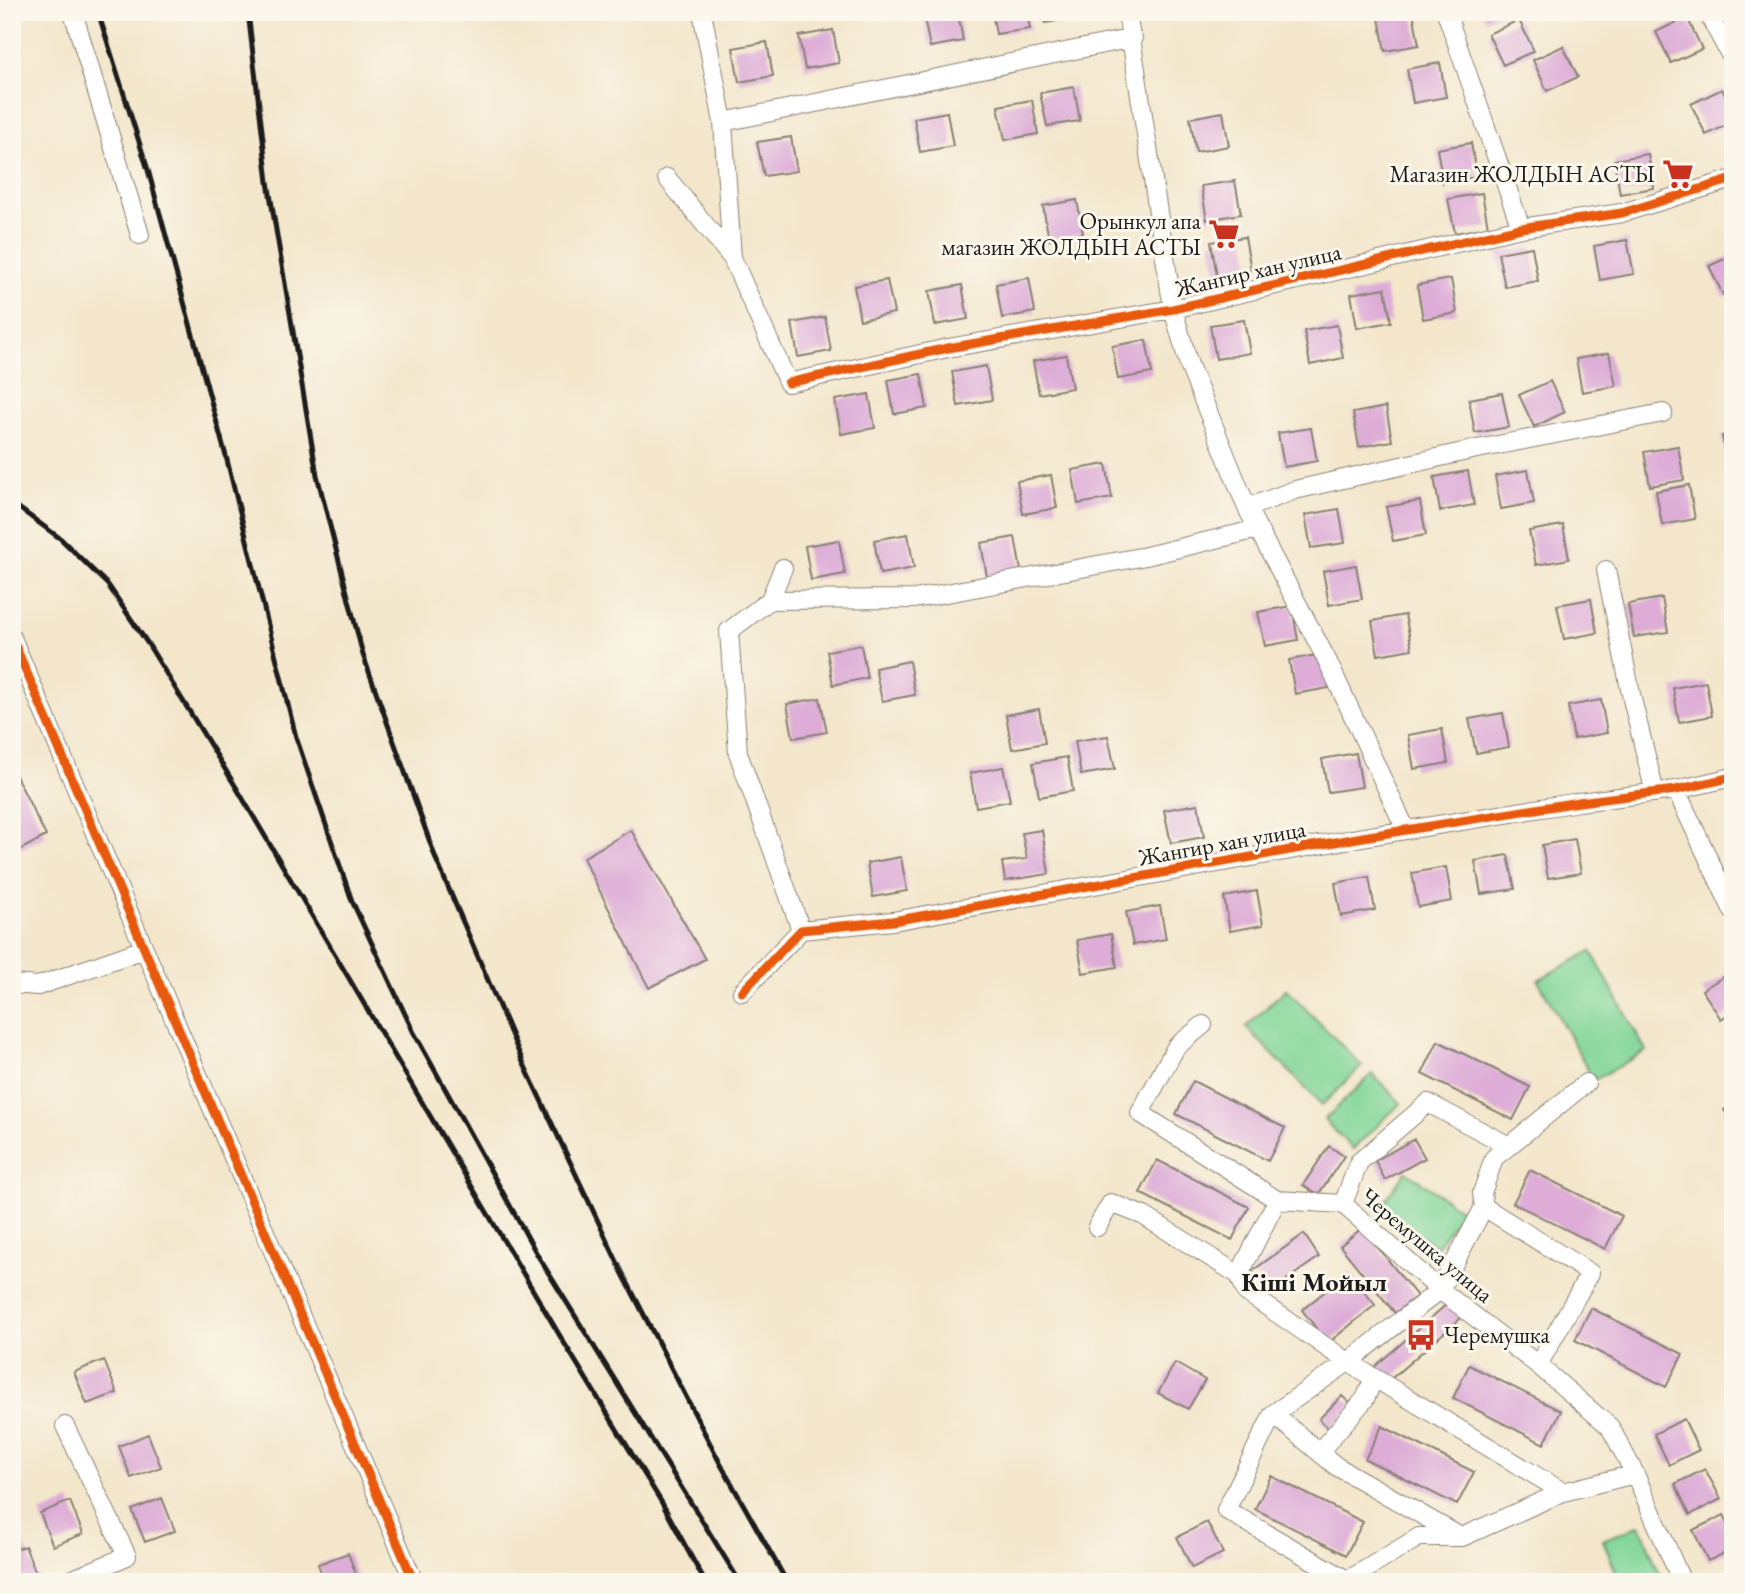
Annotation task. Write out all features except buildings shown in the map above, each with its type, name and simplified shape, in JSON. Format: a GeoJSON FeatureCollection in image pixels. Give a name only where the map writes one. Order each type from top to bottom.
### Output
{"type":"FeatureCollection","features":[{"type":"Feature","properties":{"kind":"street"},"geometry":{"type":"LineString","coordinates":[[73,12],[140,235]]}},
{"type":"Feature","properties":{"kind":"street"},"geometry":{"type":"LineString","coordinates":[[702,12],[723,122],[732,258]]}},
{"type":"Feature","properties":{"kind":"street","name":"Жангир хан улица"},"geometry":{"type":"LineString","coordinates":[[1128,12],[1173,309],[1189,365],[1247,508],[1328,662],[1406,830]]}},
{"type":"Feature","properties":{"kind":"street"},"geometry":{"type":"LineString","coordinates":[[1446,12],[1521,228]]}},
{"type":"Feature","properties":{"kind":"street"},"geometry":{"type":"LineString","coordinates":[[1707,12],[1733,60]]}},
{"type":"Feature","properties":{"kind":"street"},"geometry":{"type":"LineString","coordinates":[[723,122],[1133,38]]}},
{"type":"Feature","properties":{"kind":"street"},"geometry":{"type":"LineString","coordinates":[[667,178],[732,258]]}},
{"type":"Feature","properties":{"kind":"street","name":"Жангир хан улица"},"geometry":{"type":"LineString","coordinates":[[732,258],[788,383],[948,348],[1173,309],[1521,228],[1622,212],[1733,179]]}},
{"type":"Feature","properties":{"kind":"street"},"geometry":{"type":"LineString","coordinates":[[1247,508],[1295,490],[1467,451],[1663,413]]}},
{"type":"Feature","properties":{"kind":"street"},"geometry":{"type":"LineString","coordinates":[[770,600],[914,599],[1146,556],[1258,529]]}},
{"type":"Feature","properties":{"kind":"street"},"geometry":{"type":"LineString","coordinates":[[742,992],[801,930],[737,753],[729,631],[770,600],[783,568]]}},
{"type":"Feature","properties":{"kind":"street"},"geometry":{"type":"LineString","coordinates":[[1606,570],[1632,699],[1655,793]]}},
{"type":"Feature","properties":{"kind":"street"},"geometry":{"type":"LineString","coordinates":[[12,638],[414,1582]]}},
{"type":"Feature","properties":{"kind":"street","name":"Жангир хан улица"},"geometry":{"type":"LineString","coordinates":[[801,930],[893,921],[1406,830],[1579,802],[1676,790],[1733,777]]}},
{"type":"Feature","properties":{"kind":"street"},"geometry":{"type":"LineString","coordinates":[[1676,790],[1733,911]]}},
{"type":"Feature","properties":{"kind":"street"},"geometry":{"type":"LineString","coordinates":[[12,984],[38,986],[144,949]]}},
{"type":"Feature","properties":{"kind":"street","name":"Черемушка улица"},"geometry":{"type":"LineString","coordinates":[[1203,1025],[1176,1046],[1140,1113],[1277,1200],[1343,1204],[1440,1290],[1538,1365],[1610,1427],[1635,1474],[1682,1582]]}},
{"type":"Feature","properties":{"kind":"street"},"geometry":{"type":"LineString","coordinates":[[1586,1083],[1494,1158],[1482,1193],[1484,1207],[1440,1290],[1348,1362],[1273,1414],[1226,1510],[1346,1581],[1419,1537],[1462,1538],[1563,1492],[1635,1474]]}},
{"type":"Feature","properties":{"kind":"street"},"geometry":{"type":"LineString","coordinates":[[1343,1204],[1359,1162],[1427,1103],[1509,1146]]}},
{"type":"Feature","properties":{"kind":"street"},"geometry":{"type":"LineString","coordinates":[[1239,1275],[1277,1200]]}},
{"type":"Feature","properties":{"kind":"street"},"geometry":{"type":"LineString","coordinates":[[1097,1227],[1111,1203],[1144,1216],[1239,1275],[1246,1293],[1348,1362],[1563,1492]]}},
{"type":"Feature","properties":{"kind":"street"},"geometry":{"type":"LineString","coordinates":[[1484,1207],[1590,1273],[1538,1365]]}},
{"type":"Feature","properties":{"kind":"street"},"geometry":{"type":"LineString","coordinates":[[1319,1452],[1365,1399],[1374,1378]]}},
{"type":"Feature","properties":{"kind":"street"},"geometry":{"type":"LineString","coordinates":[[1273,1414],[1336,1466],[1462,1538]]}},
{"type":"Feature","properties":{"kind":"street"},"geometry":{"type":"LineString","coordinates":[[65,1426],[127,1556],[66,1582]]}},
{"type":"Feature","properties":{"kind":"green space"},"geometry":{"type":"Polygon","coordinates":[[[1591,951],[1646,1051],[1594,1080],[1538,980],[1591,951]]]}},
{"type":"Feature","properties":{"kind":"green space"},"geometry":{"type":"Polygon","coordinates":[[[1286,989],[1362,1066],[1322,1105],[1246,1027],[1286,989]]]}},
{"type":"Feature","properties":{"kind":"green space"},"geometry":{"type":"Polygon","coordinates":[[[1372,1074],[1401,1103],[1353,1149],[1324,1120],[1372,1074]]]}},
{"type":"Feature","properties":{"kind":"green space"},"geometry":{"type":"Polygon","coordinates":[[[1406,1171],[1462,1211],[1436,1247],[1381,1207],[1406,1171]]]}},
{"type":"Feature","properties":{"kind":"green space"},"geometry":{"type":"Polygon","coordinates":[[[1640,1525],[1663,1582],[1620,1582],[1603,1540],[1640,1525]]]}},
{"type":"Feature","properties":{"kind":"railway"},"geometry":{"type":"LineString","coordinates":[[98,12],[148,170],[227,460],[296,737],[352,901],[413,1031],[538,1256],[740,1582]]}},
{"type":"Feature","properties":{"kind":"railway"},"geometry":{"type":"LineString","coordinates":[[248,12],[268,182],[317,475],[363,655],[436,859],[523,1062],[621,1270],[720,1463],[787,1582]]}},
{"type":"Feature","properties":{"kind":"railway"},"geometry":{"type":"LineString","coordinates":[[12,503],[61,539],[108,585],[148,644],[662,1503],[705,1582]]}},
{"type":"Feature","properties":{"kind":"cycle path"},"geometry":{"type":"LineString","coordinates":[[788,383],[948,348],[1173,309],[1521,228],[1622,213],[1733,179]]}},
{"type":"Feature","properties":{"kind":"cycle path"},"geometry":{"type":"LineString","coordinates":[[12,638],[414,1582]]}},
{"type":"Feature","properties":{"kind":"cycle path"},"geometry":{"type":"LineString","coordinates":[[742,992],[801,930],[893,921],[1363,837],[1579,802],[1676,790],[1733,777]]}},
{"type":"Feature","properties":{"kind":"place","name":"Магазин ЖОЛДЫН АСТЫ"},"geometry":{"type":"Point","coordinates":[1678,174]}},
{"type":"Feature","properties":{"kind":"place","name":"Орынкул апа магазин ЖОЛДЫН АСТЫ"},"geometry":{"type":"Point","coordinates":[1224,234]}},
{"type":"Feature","properties":{"kind":"place","name":"Черемушка"},"geometry":{"type":"Point","coordinates":[1421,1335]}},
{"type":"Feature","properties":{"kind":"district","name":"Кіші Мойыл"},"geometry":{"type":"Point","coordinates":[1314,1282]}}]}
